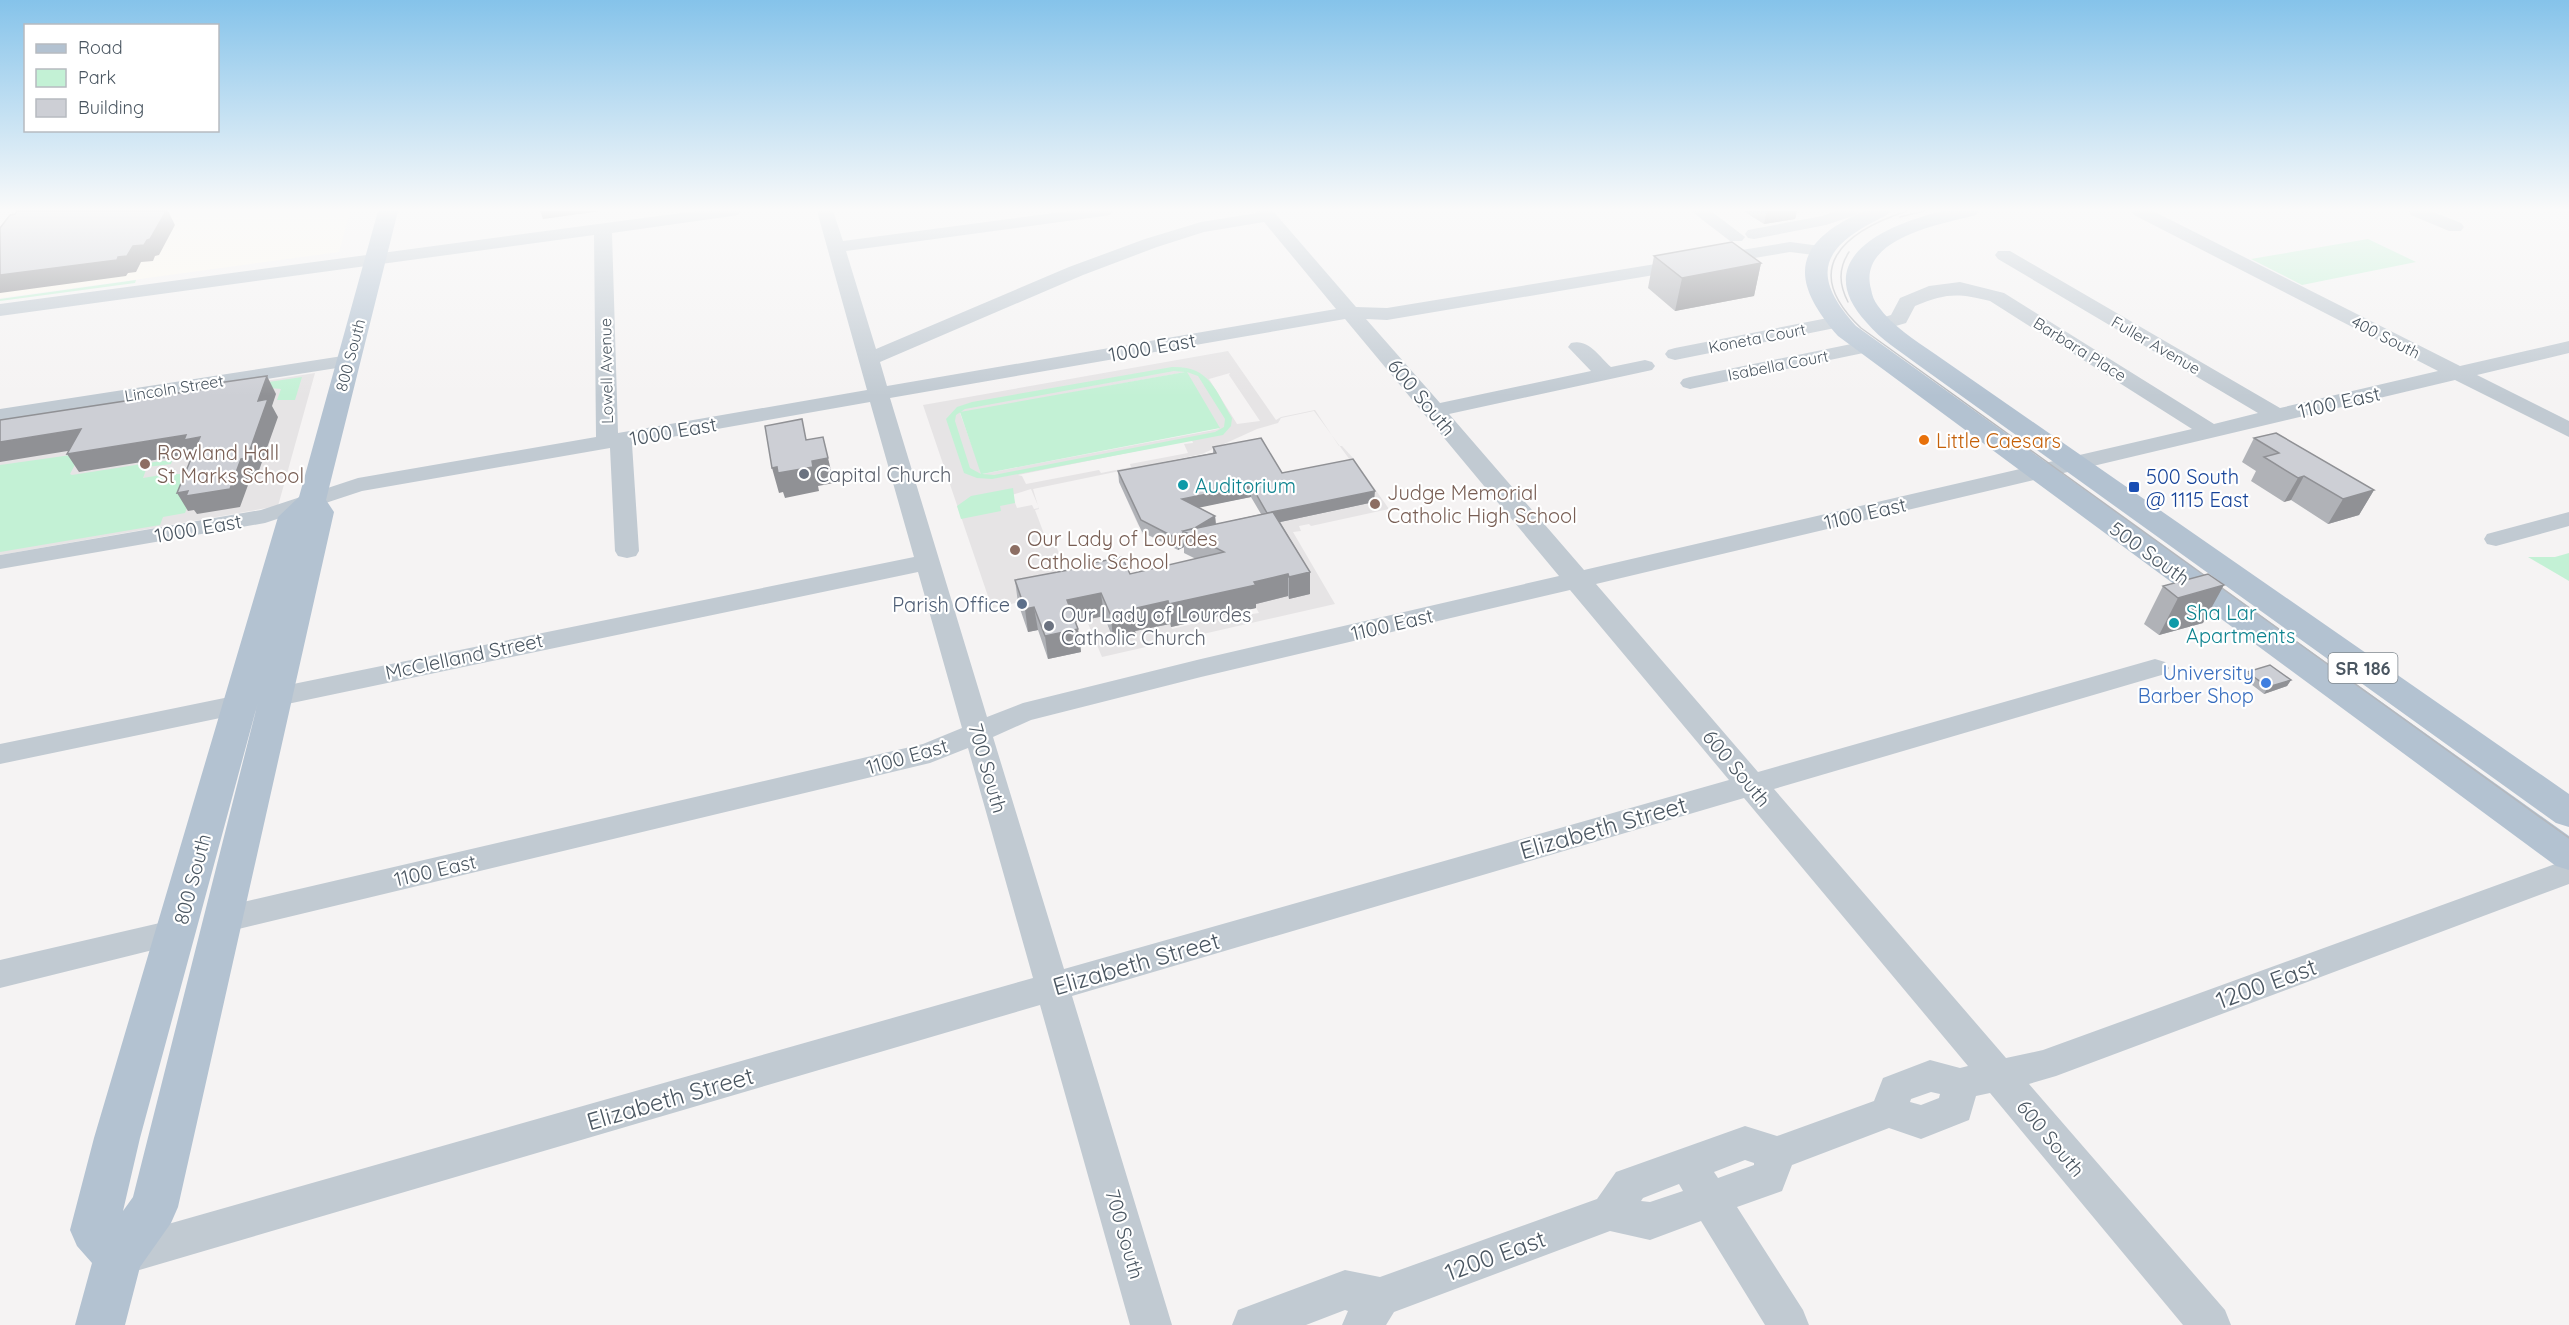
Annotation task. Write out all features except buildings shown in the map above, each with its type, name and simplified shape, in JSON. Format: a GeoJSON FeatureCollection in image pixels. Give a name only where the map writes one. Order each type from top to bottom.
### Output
{"type":"FeatureCollection","features":[{"type":"Feature","properties":{"kind":"main road","name":"800 South"},"geometry":{"type":"LineString","coordinates":[[118,1257],[94,1230],[117,1138],[293,517],[312,500],[372,273]]}},
{"type":"Feature","properties":{"kind":"main road","name":"500 South"},"geometry":{"type":"LineString","coordinates":[[1816,273],[1817,290],[1838,322],[1866,347],[2569,856]]}},
{"type":"Feature","properties":{"kind":"main road","name":"500 South"},"geometry":{"type":"LineString","coordinates":[[1858,273],[1857,278],[1863,301],[1882,324],[1910,347],[2569,813]]}},
{"type":"Feature","properties":{"kind":"main road","name":"800 South"},"geometry":{"type":"LineString","coordinates":[[100,1325],[118,1257],[154,1207],[320,512],[312,500]]}},
{"type":"Feature","properties":{"kind":"street"},"geometry":{"type":"LineString","coordinates":[[0,310],[274,273]]}},
{"type":"Feature","properties":{"kind":"street","name":"Lowell Avenue"},"geometry":{"type":"LineString","coordinates":[[605,273],[614,441],[627,551]]}},
{"type":"Feature","properties":{"kind":"street","name":"700 South"},"geometry":{"type":"LineString","coordinates":[[843,273],[1151,1325]]}},
{"type":"Feature","properties":{"kind":"street"},"geometry":{"type":"LineString","coordinates":[[868,360],[1072,273]]}},
{"type":"Feature","properties":{"kind":"street","name":"600 South"},"geometry":{"type":"LineString","coordinates":[[1316,273],[2210,1325]]}},
{"type":"Feature","properties":{"kind":"street","name":"1000 East"},"geometry":{"type":"LineString","coordinates":[[1350,312],[1375,301],[1533,273]]}},
{"type":"Feature","properties":{"kind":"street","name":"1000 East"},"geometry":{"type":"LineString","coordinates":[[0,562],[265,516],[358,485],[1350,312],[1387,314],[1631,273]]}},
{"type":"Feature","properties":{"kind":"street","name":"Fuller Avenue"},"geometry":{"type":"LineString","coordinates":[[2034,273],[2278,416]]}},
{"type":"Feature","properties":{"kind":"street","name":"400 South"},"geometry":{"type":"LineString","coordinates":[[2261,273],[2569,430]]}},
{"type":"Feature","properties":{"kind":"street","name":"Barbara Place"},"geometry":{"type":"LineString","coordinates":[[1882,324],[1899,319],[1905,305],[1912,298],[1936,290],[1960,288],[1996,297],[2212,432]]}},
{"type":"Feature","properties":{"kind":"street","name":"Koneta Court"},"geometry":{"type":"LineString","coordinates":[[1675,354],[1838,322]]}},
{"type":"Feature","properties":{"kind":"street"},"geometry":{"type":"LineString","coordinates":[[1578,347],[1606,374]]}},
{"type":"Feature","properties":{"kind":"street","name":"Isabella Court"},"geometry":{"type":"LineString","coordinates":[[1690,382],[1866,347]]}},
{"type":"Feature","properties":{"kind":"street","name":"1100 East"},"geometry":{"type":"LineString","coordinates":[[222,920],[930,753],[1023,713],[1123,688],[2569,347]]}},
{"type":"Feature","properties":{"kind":"street","name":"Lincoln Street"},"geometry":{"type":"LineString","coordinates":[[0,415],[349,361]]}},
{"type":"Feature","properties":{"kind":"street"},"geometry":{"type":"LineString","coordinates":[[1433,411],[1645,366]]}},
{"type":"Feature","properties":{"kind":"street"},"geometry":{"type":"LineString","coordinates":[[2496,539],[2569,519]]}},
{"type":"Feature","properties":{"kind":"street","name":"McClelland Street"},"geometry":{"type":"LineString","coordinates":[[0,754],[928,562]]}},
{"type":"Feature","properties":{"kind":"street","name":"Elizabeth Street"},"geometry":{"type":"LineString","coordinates":[[118,1257],[2155,668]]}},
{"type":"Feature","properties":{"kind":"street","name":"1200 East"},"geometry":{"type":"LineString","coordinates":[[1777,1153],[1889,1112],[1921,1122],[1956,1108],[1960,1084],[1999,1077],[2043,1065],[2569,871]]}},
{"type":"Feature","properties":{"kind":"street"},"geometry":{"type":"LineString","coordinates":[[0,974],[177,932]]}},
{"type":"Feature","properties":{"kind":"street"},"geometry":{"type":"LineString","coordinates":[[1745,1143],[1777,1153],[1768,1178],[1650,1221],[1610,1213],[1630,1185],[1745,1143]]}},
{"type":"Feature","properties":{"kind":"street"},"geometry":{"type":"LineString","coordinates":[[1688,1164],[1788,1325]]}},
{"type":"Feature","properties":{"kind":"street","name":"1200 East"},"geometry":{"type":"LineString","coordinates":[[1252,1325],[1345,1290],[1372,1311],[1610,1213]]}},
{"type":"Feature","properties":{"kind":"shaded area"},"geometry":{"type":"Polygon","coordinates":[[[0,273],[185,273],[0,298],[0,273]]]}},
{"type":"Feature","properties":{"kind":"shaded area","name":"Judge Memorial Catholic High School"},"geometry":{"type":"Polygon","coordinates":[[[1228,351],[1276,420],[1281,417],[1315,410],[1332,435],[1314,411],[1281,418],[1278,423],[1257,429],[1202,454],[1033,489],[1038,506],[1031,489],[1012,495],[1017,508],[1032,505],[1034,509],[1039,508],[1035,510],[1049,547],[1056,546],[1068,576],[1059,554],[1053,555],[1062,578],[1034,584],[1039,598],[992,608],[923,405],[1228,351]],[[1186,372],[960,413],[982,474],[1219,429],[1186,372]],[[1230,373],[1209,379],[1237,424],[1260,421],[1229,375],[1230,373]],[[1192,440],[1018,475],[1022,476],[1026,484],[1099,470],[1101,473],[1131,467],[1130,464],[1188,453],[1184,444],[1193,443],[1192,440]]]}},
{"type":"Feature","properties":{"kind":"shaded area","name":"Rowland Hall St Marks School"},"geometry":{"type":"Polygon","coordinates":[[[315,373],[278,506],[0,555],[0,423],[315,373]]]}},
{"type":"Feature","properties":{"kind":"shaded area"},"geometry":{"type":"Polygon","coordinates":[[[1340,446],[1342,446],[1354,459],[1389,509],[1311,526],[1309,524],[1299,526],[1301,531],[1293,532],[1335,604],[1102,657],[1069,578],[1078,576],[1091,584],[1126,577],[1134,594],[1239,571],[1231,556],[1211,558],[1226,547],[1246,545],[1228,550],[1240,571],[1132,596],[1124,579],[1091,586],[1113,639],[1135,634],[1134,631],[1170,624],[1172,629],[1244,611],[1246,615],[1259,613],[1254,604],[1309,594],[1269,524],[1376,501],[1353,468],[1265,485],[1263,483],[1247,486],[1245,483],[1277,477],[1261,449],[1277,475],[1350,460],[1340,446]]]}},
{"type":"Feature","properties":{"kind":"shaded area"},"geometry":{"type":"Polygon","coordinates":[[[1261,449],[1214,458],[1217,464],[1121,482],[1139,524],[1154,526],[1145,532],[1148,536],[1176,515],[1148,537],[1141,533],[1143,531],[1138,525],[1119,482],[1215,464],[1212,458],[1261,449]]]}},
{"type":"Feature","properties":{"kind":"green space"},"geometry":{"type":"Polygon","coordinates":[[[2278,273],[2362,273],[2302,285],[2278,273]]]}},
{"type":"Feature","properties":{"kind":"green space"},"geometry":{"type":"Polygon","coordinates":[[[136,280],[135,283],[0,301],[0,299],[136,280]]]}},
{"type":"Feature","properties":{"kind":"green space"},"geometry":{"type":"Polygon","coordinates":[[[1172,367],[1185,368],[1203,375],[1216,389],[1232,418],[1231,426],[1223,435],[992,479],[977,478],[964,473],[946,419],[957,407],[972,402],[1172,367]],[[1174,371],[965,409],[961,412],[1185,372],[1174,371]],[[1187,372],[1220,428],[982,474],[994,475],[1215,432],[1224,427],[1225,419],[1198,376],[1187,372]],[[960,412],[956,415],[955,421],[970,468],[981,474],[960,412]]]}},
{"type":"Feature","properties":{"kind":"green space"},"geometry":{"type":"Polygon","coordinates":[[[302,377],[295,400],[277,400],[281,389],[260,387],[262,383],[302,377]]]}},
{"type":"Feature","properties":{"kind":"green space"},"geometry":{"type":"Polygon","coordinates":[[[80,455],[70,474],[72,475],[161,461],[172,461],[171,464],[147,467],[143,478],[167,474],[201,474],[185,513],[163,517],[160,525],[0,552],[0,465],[80,455]]]}},
{"type":"Feature","properties":{"kind":"green space"},"geometry":{"type":"Polygon","coordinates":[[[1013,488],[1015,503],[1000,506],[1001,511],[961,519],[957,506],[971,496],[1013,488]]]}},
{"type":"Feature","properties":{"kind":"green space"},"geometry":{"type":"Polygon","coordinates":[[[2569,553],[2569,581],[2528,557],[2555,557],[2569,553]]]}},
{"type":"Feature","properties":{"kind":"tram line"},"geometry":{"type":"LineString","coordinates":[[1831,273],[1833,288],[1843,307],[1861,328],[2569,838]]}},
{"type":"Feature","properties":{"kind":"tram line"},"geometry":{"type":"LineString","coordinates":[[1841,273],[1843,289],[1848,302]]}},
{"type":"Feature","properties":{"kind":"place","name":"Little Caesars"},"geometry":{"type":"Point","coordinates":[1924,440]}},
{"type":"Feature","properties":{"kind":"place","name":"Rowland Hall St Marks School"},"geometry":{"type":"Point","coordinates":[145,464]}},
{"type":"Feature","properties":{"kind":"place","name":"Capital Church"},"geometry":{"type":"Point","coordinates":[804,474]}},
{"type":"Feature","properties":{"kind":"place","name":"Auditorium"},"geometry":{"type":"Point","coordinates":[1183,485]}},
{"type":"Feature","properties":{"kind":"place","name":"500 South @ 1115 East"},"geometry":{"type":"Point","coordinates":[2134,487]}},
{"type":"Feature","properties":{"kind":"place","name":"Judge Memorial Catholic High School"},"geometry":{"type":"Point","coordinates":[1375,504]}},
{"type":"Feature","properties":{"kind":"place","name":"Our Lady of Lourdes Catholic School"},"geometry":{"type":"Point","coordinates":[1015,550]}},
{"type":"Feature","properties":{"kind":"place","name":"Parish Office"},"geometry":{"type":"Point","coordinates":[1022,604]}},
{"type":"Feature","properties":{"kind":"place","name":"Sha Lar Apartments"},"geometry":{"type":"Point","coordinates":[2174,623]}},
{"type":"Feature","properties":{"kind":"place","name":"Our Lady of Lourdes Catholic Church"},"geometry":{"type":"Point","coordinates":[1049,626]}},
{"type":"Feature","properties":{"kind":"place","name":"University Barber Shop"},"geometry":{"type":"Point","coordinates":[2266,683]}}]}
